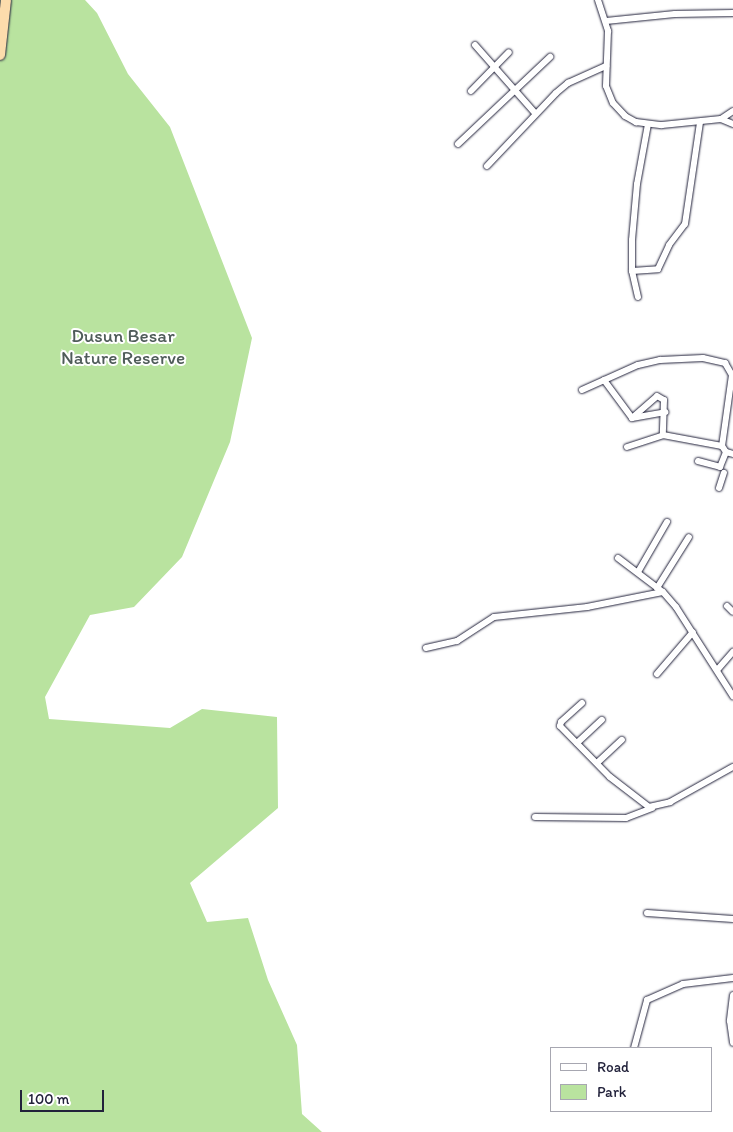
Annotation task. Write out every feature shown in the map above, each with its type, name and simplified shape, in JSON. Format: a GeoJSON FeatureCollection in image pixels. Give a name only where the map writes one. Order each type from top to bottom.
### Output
{"type":"FeatureCollection","features":[{"type":"Feature","properties":{"kind":"highway"},"geometry":{"type":"LineString","coordinates":[[0,55],[6,0]]}},
{"type":"Feature","properties":{"kind":"street"},"geometry":{"type":"LineString","coordinates":[[598,0],[606,21],[609,49],[606,66],[606,86],[616,107],[625,116],[648,124],[700,122],[721,119],[733,111]]}},
{"type":"Feature","properties":{"kind":"street"},"geometry":{"type":"LineString","coordinates":[[606,21],[674,14],[733,13]]}},
{"type":"Feature","properties":{"kind":"street"},"geometry":{"type":"LineString","coordinates":[[475,45],[535,113]]}},
{"type":"Feature","properties":{"kind":"street"},"geometry":{"type":"LineString","coordinates":[[471,91],[509,52]]}},
{"type":"Feature","properties":{"kind":"street"},"geometry":{"type":"LineString","coordinates":[[458,144],[550,57]]}},
{"type":"Feature","properties":{"kind":"street"},"geometry":{"type":"LineString","coordinates":[[487,166],[535,113],[568,83],[606,66]]}},
{"type":"Feature","properties":{"kind":"street"},"geometry":{"type":"LineString","coordinates":[[721,119],[733,124]]}},
{"type":"Feature","properties":{"kind":"street"},"geometry":{"type":"LineString","coordinates":[[632,271],[658,269],[669,245],[685,224],[700,122]]}},
{"type":"Feature","properties":{"kind":"street"},"geometry":{"type":"LineString","coordinates":[[638,297],[632,271],[637,184],[648,124]]}},
{"type":"Feature","properties":{"kind":"street"},"geometry":{"type":"LineString","coordinates":[[582,390],[660,360],[703,358],[729,365],[732,375],[727,451],[719,488]]}},
{"type":"Feature","properties":{"kind":"street"},"geometry":{"type":"LineString","coordinates":[[604,380],[632,418]]}},
{"type":"Feature","properties":{"kind":"street"},"geometry":{"type":"LineString","coordinates":[[632,418],[657,396],[664,400],[663,435]]}},
{"type":"Feature","properties":{"kind":"street"},"geometry":{"type":"LineString","coordinates":[[632,418],[665,412]]}},
{"type":"Feature","properties":{"kind":"street"},"geometry":{"type":"LineString","coordinates":[[626,447],[663,435],[727,451]]}},
{"type":"Feature","properties":{"kind":"street"},"geometry":{"type":"LineString","coordinates":[[698,461],[733,474]]}},
{"type":"Feature","properties":{"kind":"street"},"geometry":{"type":"LineString","coordinates":[[638,572],[667,522]]}},
{"type":"Feature","properties":{"kind":"street"},"geometry":{"type":"LineString","coordinates":[[426,648],[457,641],[494,616],[587,607],[660,590],[689,537]]}},
{"type":"Feature","properties":{"kind":"street"},"geometry":{"type":"LineString","coordinates":[[618,558],[660,590],[693,632],[718,669],[733,696]]}},
{"type":"Feature","properties":{"kind":"street"},"geometry":{"type":"LineString","coordinates":[[727,606],[733,612]]}},
{"type":"Feature","properties":{"kind":"street"},"geometry":{"type":"LineString","coordinates":[[657,674],[693,632]]}},
{"type":"Feature","properties":{"kind":"street"},"geometry":{"type":"LineString","coordinates":[[718,669],[733,652]]}},
{"type":"Feature","properties":{"kind":"street"},"geometry":{"type":"LineString","coordinates":[[582,703],[560,724],[597,764],[652,808]]}},
{"type":"Feature","properties":{"kind":"street"},"geometry":{"type":"LineString","coordinates":[[577,744],[602,720]]}},
{"type":"Feature","properties":{"kind":"street"},"geometry":{"type":"LineString","coordinates":[[597,764],[622,740]]}},
{"type":"Feature","properties":{"kind":"street"},"geometry":{"type":"LineString","coordinates":[[534,817],[626,818],[652,808],[733,767]]}},
{"type":"Feature","properties":{"kind":"street"},"geometry":{"type":"LineString","coordinates":[[647,913],[733,919]]}},
{"type":"Feature","properties":{"kind":"street"},"geometry":{"type":"LineString","coordinates":[[634,1047],[647,1000],[683,984],[733,978]]}},
{"type":"Feature","properties":{"kind":"street"},"geometry":{"type":"LineString","coordinates":[[733,995],[733,1043]]}},
{"type":"Feature","properties":{"kind":"green space","name":"Dusun Besar Nature Reserve"},"geometry":{"type":"Polygon","coordinates":[[[0,0],[85,0],[97,13],[128,74],[170,127],[252,338],[230,442],[182,557],[134,607],[90,615],[45,697],[49,719],[170,728],[202,709],[277,717],[278,808],[190,883],[207,922],[248,918],[268,980],[297,1045],[302,1114],[322,1132],[0,1132],[0,0]]]}}]}
